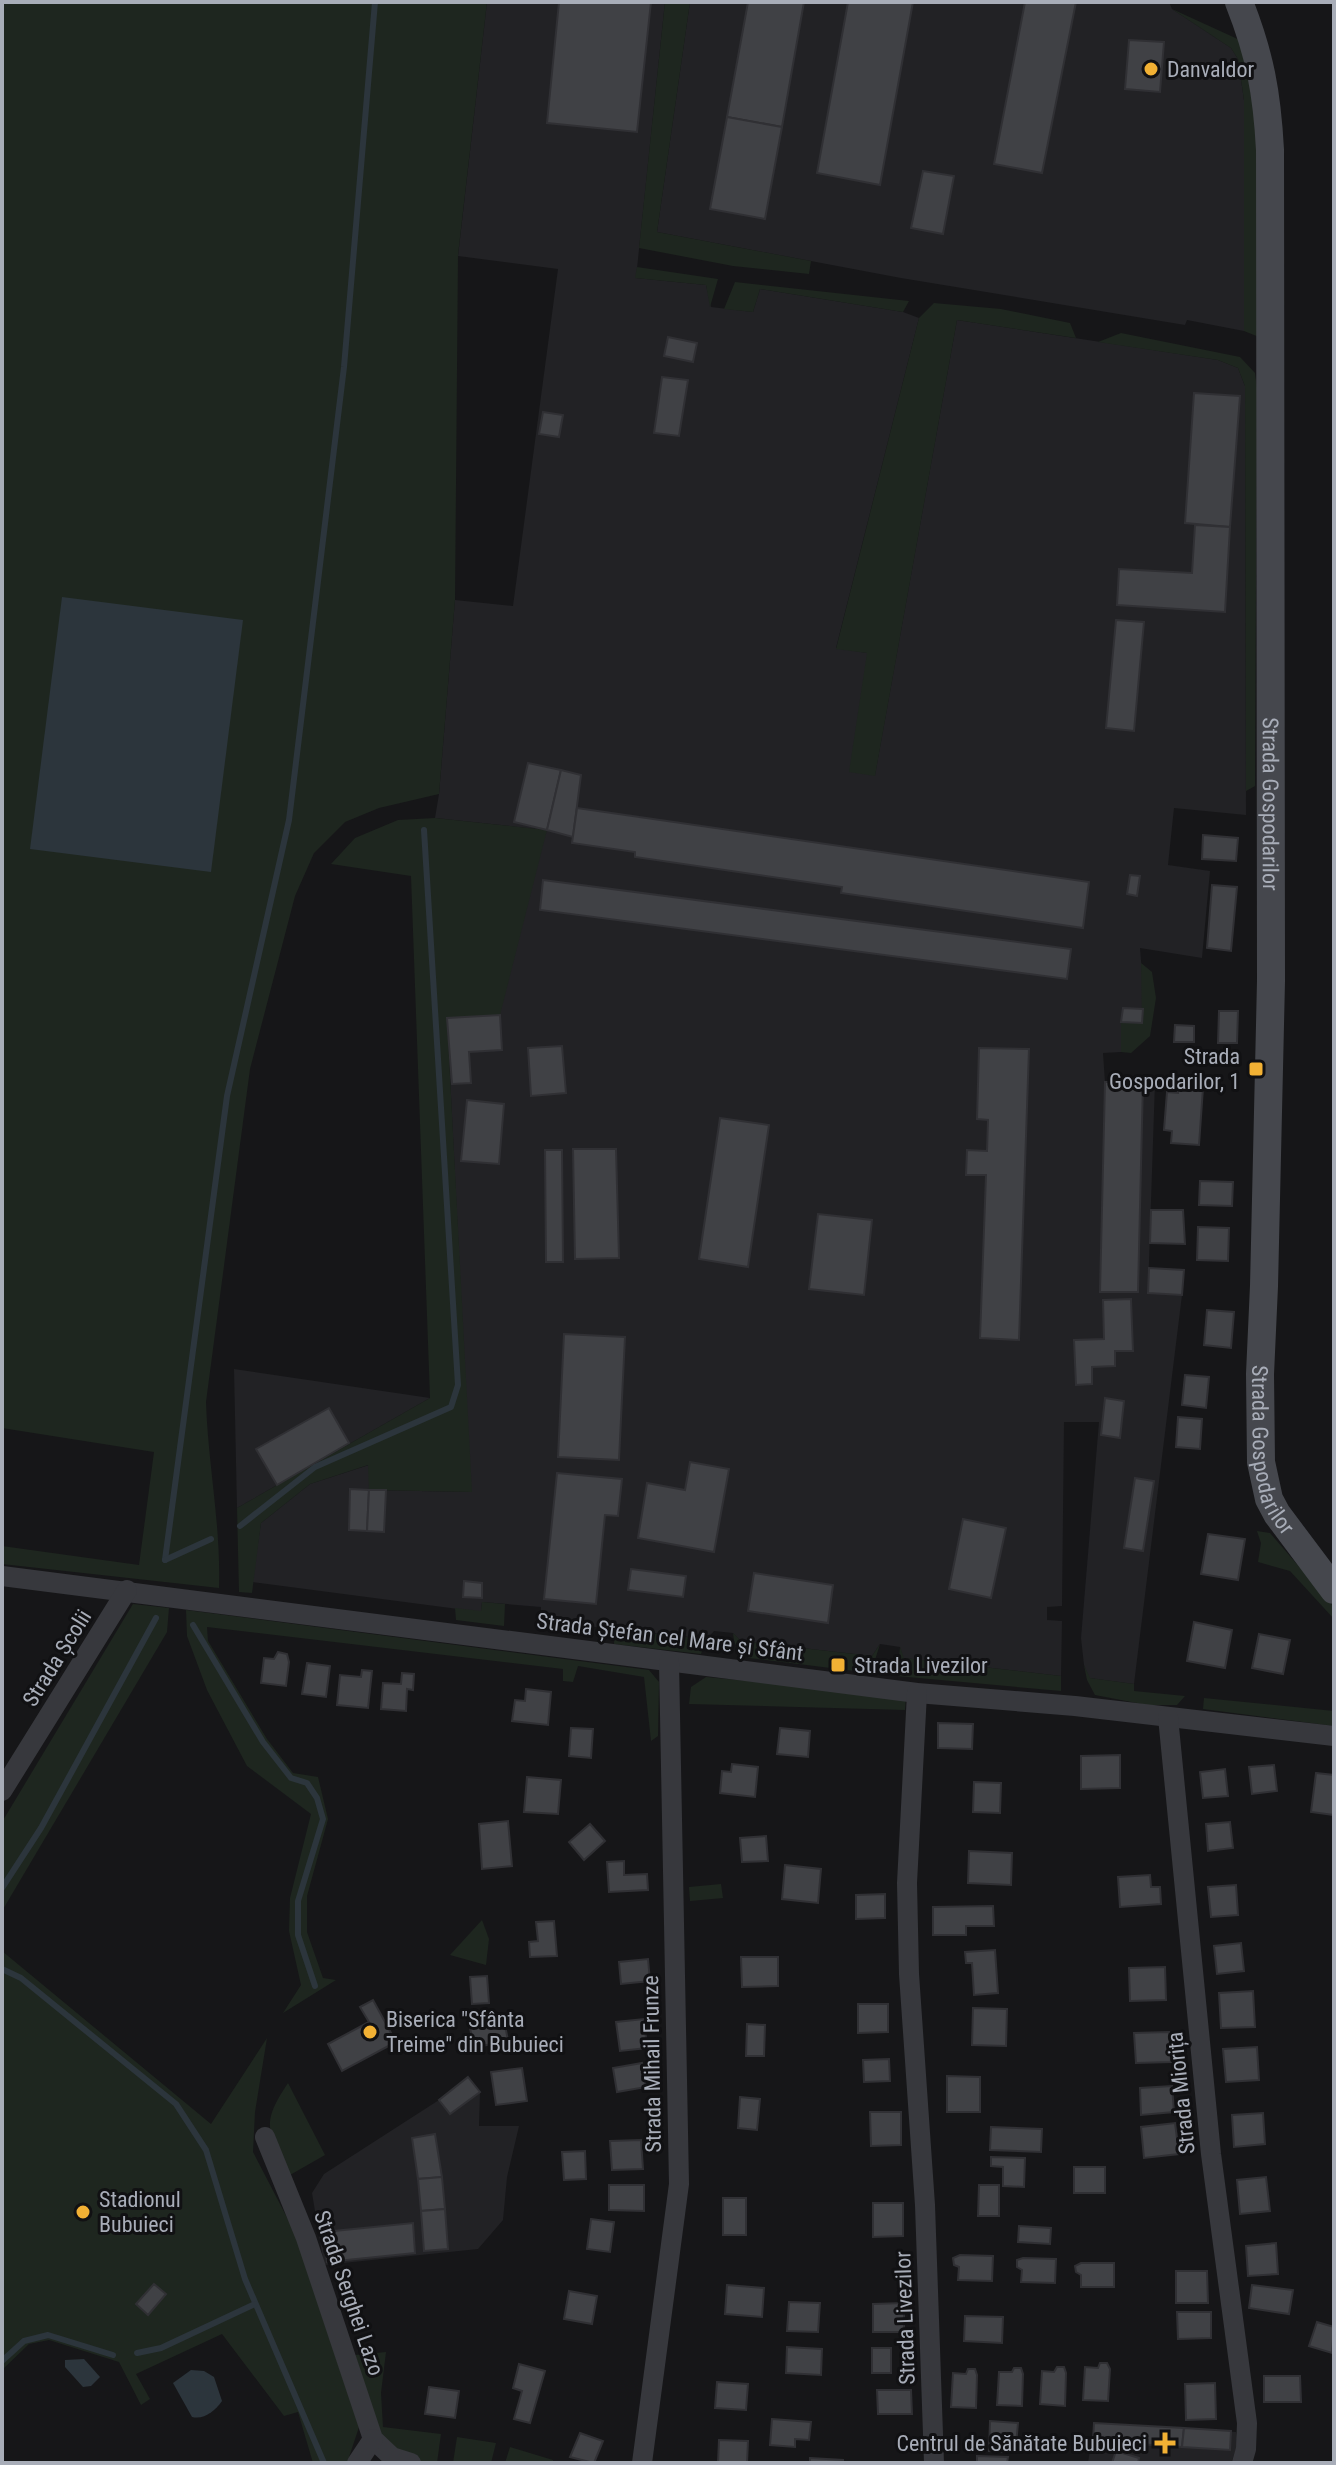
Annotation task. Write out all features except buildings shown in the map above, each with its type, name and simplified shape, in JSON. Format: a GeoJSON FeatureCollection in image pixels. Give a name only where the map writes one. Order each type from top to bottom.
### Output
{"type":"FeatureCollection","features":[{"type":"Feature","properties":{"kind":"street","name":"Strada Gospodarilor"},"geometry":{"type":"LineString","coordinates":[[1239,2],[1257,47],[1270,150],[1271,981],[1260,1374],[1261,1462],[1269,1499],[1277,1514],[1334,1590]]}},
{"type":"Feature","properties":{"kind":"street","name":"Strada Ștefan cel Mare și Sfânt"},"geometry":{"type":"LineString","coordinates":[[2,1576],[917,1693],[1334,1736]]}},
{"type":"Feature","properties":{"kind":"street","name":"Strada Școlii"},"geometry":{"type":"LineString","coordinates":[[2,1791],[127,1590]]}},
{"type":"Feature","properties":{"kind":"street","name":"Strada Mihail Frunze"},"geometry":{"type":"LineString","coordinates":[[642,2463],[679,2184],[669,1662]]}},
{"type":"Feature","properties":{"kind":"street","name":"Strada Livezilor"},"geometry":{"type":"LineString","coordinates":[[917,1693],[907,1883],[909,1974],[925,2205],[934,2463]]}},
{"type":"Feature","properties":{"kind":"street","name":"Strada Miorița"},"geometry":{"type":"LineString","coordinates":[[1168,1717],[1211,2154],[1247,2423],[1242,2463]]}},
{"type":"Feature","properties":{"kind":"street","name":"Strada Serghei Lazo"},"geometry":{"type":"LineString","coordinates":[[265,2137],[306,2238],[373,2439]]}},
{"type":"Feature","properties":{"kind":"street"},"geometry":{"type":"LineString","coordinates":[[357,2463],[373,2439],[392,2457],[411,2463]]}},
{"type":"Feature","properties":{"kind":"shaded area"},"geometry":{"type":"Polygon","coordinates":[[[2,2],[487,2],[458,255],[455,600],[439,794],[379,808],[345,822],[314,853],[295,896],[250,1069],[206,1402],[219,1588],[2,1564],[2,1546],[139,1565],[154,1452],[2,1428],[2,2]]]}},
{"type":"Feature","properties":{"kind":"shaded area"},"geometry":{"type":"Polygon","coordinates":[[[487,2],[665,2],[636,278],[706,285],[711,307],[753,312],[760,289],[903,312],[919,318],[836,648],[867,653],[875,775],[957,320],[1218,360],[1238,368],[1245,386],[1246,815],[1174,808],[1168,865],[1210,871],[1202,958],[1140,948],[1142,1023],[1122,1022],[1121,1052],[1103,1053],[1105,1082],[1155,1082],[1148,1292],[1182,1295],[1134,1684],[1089,1678],[1084,1665],[1081,1638],[1099,1422],[1064,1422],[1062,1606],[1047,1607],[1047,1620],[1062,1621],[1061,1676],[903,1658],[900,1647],[880,1644],[872,1656],[741,1641],[733,1633],[714,1631],[707,1639],[541,1621],[541,1607],[482,1602],[481,1612],[252,1582],[261,1523],[310,1484],[369,1465],[370,1490],[471,1492],[447,1018],[546,830],[435,818],[455,600],[513,606],[558,269],[458,256],[487,2]]]}},
{"type":"Feature","properties":{"kind":"shaded area"},"geometry":{"type":"Polygon","coordinates":[[[665,2],[690,2],[657,232],[811,261],[809,274],[733,266],[639,248],[665,2]]]}},
{"type":"Feature","properties":{"kind":"shaded area"},"geometry":{"type":"Polygon","coordinates":[[[690,2],[1169,2],[1172,9],[1231,48],[1238,59],[1244,100],[1244,331],[1187,320],[1185,325],[901,278],[657,232],[690,2]]]}},
{"type":"Feature","properties":{"kind":"shaded area"},"geometry":{"type":"Polygon","coordinates":[[[1172,9],[1242,41],[1257,112],[1259,337],[1244,331],[1244,100],[1238,59],[1231,48],[1172,9]]]}},
{"type":"Feature","properties":{"kind":"shaded area"},"geometry":{"type":"Polygon","coordinates":[[[637,267],[718,279],[710,307],[706,285],[635,278],[637,267]]]}},
{"type":"Feature","properties":{"kind":"shaded area"},"geometry":{"type":"Polygon","coordinates":[[[735,282],[909,301],[903,312],[760,289],[753,312],[724,309],[735,282]]]}},
{"type":"Feature","properties":{"kind":"shaded area"},"geometry":{"type":"Polygon","coordinates":[[[934,303],[1001,309],[1070,323],[1076,338],[957,320],[875,776],[849,772],[867,653],[836,649],[919,318],[934,303]]]}},
{"type":"Feature","properties":{"kind":"shaded area"},"geometry":{"type":"Polygon","coordinates":[[[1121,333],[1240,357],[1255,373],[1255,786],[1246,791],[1245,386],[1238,368],[1218,360],[1098,342],[1121,333]]]}},
{"type":"Feature","properties":{"kind":"shaded area"},"geometry":{"type":"Polygon","coordinates":[[[62,597],[243,620],[211,872],[30,849],[62,597]]]}},
{"type":"Feature","properties":{"kind":"shaded area"},"geometry":{"type":"Polygon","coordinates":[[[435,818],[547,830],[500,1015],[447,1019],[472,1492],[369,1490],[368,1465],[310,1484],[261,1523],[252,1593],[239,1592],[237,1508],[430,1398],[411,876],[331,864],[355,838],[398,820],[435,818]]]}},
{"type":"Feature","properties":{"kind":"shaded area"},"geometry":{"type":"Polygon","coordinates":[[[1141,963],[1152,972],[1156,998],[1150,1036],[1131,1053],[1121,1052],[1121,1022],[1142,1023],[1141,963]]]}},
{"type":"Feature","properties":{"kind":"shaded area"},"geometry":{"type":"Polygon","coordinates":[[[234,1369],[430,1398],[237,1508],[234,1369]]]}},
{"type":"Feature","properties":{"kind":"shaded area"},"geometry":{"type":"Polygon","coordinates":[[[1257,1531],[1270,1533],[1334,1607],[1334,1619],[1290,1571],[1258,1562],[1261,1543],[1257,1531]]]}},
{"type":"Feature","properties":{"kind":"shaded area"},"geometry":{"type":"Polygon","coordinates":[[[482,1602],[505,1604],[504,1626],[456,1620],[455,1608],[481,1611],[482,1602]]]}},
{"type":"Feature","properties":{"kind":"shaded area"},"geometry":{"type":"Polygon","coordinates":[[[133,1604],[169,1608],[167,1632],[2,1911],[2,1822],[133,1604]]]}},
{"type":"Feature","properties":{"kind":"shaded area"},"geometry":{"type":"Polygon","coordinates":[[[186,1610],[649,1670],[659,1682],[658,1736],[651,1741],[644,1677],[578,1666],[573,1682],[563,1681],[563,1669],[207,1627],[208,1641],[267,1739],[293,1773],[318,1777],[328,1819],[307,1896],[307,1932],[323,1978],[336,1980],[283,2013],[301,1985],[289,1931],[290,1898],[311,1814],[247,1766],[207,1690],[187,1636],[186,1610]]]}},
{"type":"Feature","properties":{"kind":"shaded area"},"geometry":{"type":"Polygon","coordinates":[[[615,1630],[707,1639],[701,1654],[614,1644],[615,1630]]]}},
{"type":"Feature","properties":{"kind":"shaded area"},"geometry":{"type":"Polygon","coordinates":[[[733,1633],[741,1641],[872,1656],[880,1644],[871,1673],[749,1658],[737,1648],[733,1633]]]}},
{"type":"Feature","properties":{"kind":"shaded area"},"geometry":{"type":"Polygon","coordinates":[[[900,1647],[904,1658],[1061,1676],[1061,1691],[897,1676],[900,1647]]]}},
{"type":"Feature","properties":{"kind":"shaded area"},"geometry":{"type":"Polygon","coordinates":[[[1084,1665],[1090,1678],[1134,1684],[1134,1691],[1185,1696],[1177,1705],[1147,1705],[1095,1695],[1084,1665]]]}},
{"type":"Feature","properties":{"kind":"shaded area"},"geometry":{"type":"Polygon","coordinates":[[[706,1677],[906,1696],[905,1710],[689,1704],[691,1687],[706,1677]]]}},
{"type":"Feature","properties":{"kind":"shaded area"},"geometry":{"type":"Polygon","coordinates":[[[1204,1698],[1334,1711],[1334,1726],[1203,1709],[1204,1698]]]}},
{"type":"Feature","properties":{"kind":"shaded area"},"geometry":{"type":"Polygon","coordinates":[[[721,1884],[723,1898],[690,1901],[689,1887],[721,1884]]]}},
{"type":"Feature","properties":{"kind":"shaded area"},"geometry":{"type":"Polygon","coordinates":[[[482,1920],[489,1939],[486,1965],[450,1955],[482,1920]]]}},
{"type":"Feature","properties":{"kind":"shaded area"},"geometry":{"type":"Polygon","coordinates":[[[2,1951],[211,2124],[267,2038],[255,2112],[253,2152],[294,2231],[359,2427],[347,2463],[313,2463],[298,2412],[284,2416],[222,2334],[136,2374],[150,2399],[141,2405],[119,2362],[49,2340],[29,2344],[2,2370],[2,1951]]]}},
{"type":"Feature","properties":{"kind":"shaded area"},"geometry":{"type":"Polygon","coordinates":[[[468,2077],[480,2092],[479,2126],[519,2126],[507,2177],[503,2220],[478,2249],[324,2265],[312,2193],[324,2174],[439,2100],[468,2077]]]}},
{"type":"Feature","properties":{"kind":"shaded area"},"geometry":{"type":"Polygon","coordinates":[[[288,2083],[325,2155],[290,2175],[270,2129],[273,2109],[288,2083]]]}},
{"type":"Feature","properties":{"kind":"shaded area"},"geometry":{"type":"Polygon","coordinates":[[[386,2352],[381,2393],[383,2427],[441,2434],[437,2463],[414,2460],[397,2452],[376,2427],[355,2355],[386,2352]]]}},
{"type":"Feature","properties":{"kind":"shaded area"},"geometry":{"type":"Polygon","coordinates":[[[84,2359],[100,2377],[91,2386],[83,2387],[65,2367],[65,2360],[84,2359]]]}},
{"type":"Feature","properties":{"kind":"shaded area"},"geometry":{"type":"Polygon","coordinates":[[[191,2370],[204,2371],[214,2377],[222,2401],[205,2416],[192,2417],[173,2383],[191,2370]]]}},
{"type":"Feature","properties":{"kind":"shaded area","name":"Centrul de Sănătate Bubuieci"},"geometry":{"type":"Polygon","coordinates":[[[1094,2423],[1236,2432],[1238,2444],[1231,2463],[1088,2463],[1094,2423]]]}},
{"type":"Feature","properties":{"kind":"shaded area"},"geometry":{"type":"Polygon","coordinates":[[[457,2437],[496,2443],[491,2463],[453,2463],[457,2437]]]}},
{"type":"Feature","properties":{"kind":"shaded area"},"geometry":{"type":"Polygon","coordinates":[[[510,2447],[553,2460],[553,2463],[505,2463],[510,2447]]]}},
{"type":"Feature","properties":{"kind":"waterway"},"geometry":{"type":"LineString","coordinates":[[165,1560],[227,1096],[289,820],[344,367],[375,2]]}},
{"type":"Feature","properties":{"kind":"waterway"},"geometry":{"type":"LineString","coordinates":[[240,1526],[315,1467],[451,1407],[458,1385],[424,830]]}},
{"type":"Feature","properties":{"kind":"waterway"},"geometry":{"type":"LineString","coordinates":[[165,1560],[211,1539]]}},
{"type":"Feature","properties":{"kind":"waterway"},"geometry":{"type":"LineString","coordinates":[[2,1888],[41,1828],[156,1618]]}},
{"type":"Feature","properties":{"kind":"waterway"},"geometry":{"type":"LineString","coordinates":[[193,1625],[263,1742],[291,1778],[307,1783],[317,1798],[323,1819],[298,1901],[298,1935],[315,1986]]}},
{"type":"Feature","properties":{"kind":"waterway"},"geometry":{"type":"LineString","coordinates":[[2,1969],[21,1978],[176,2104],[206,2150],[245,2279],[324,2463]]}},
{"type":"Feature","properties":{"kind":"waterway"},"geometry":{"type":"LineString","coordinates":[[137,2353],[161,2348],[255,2304]]}},
{"type":"Feature","properties":{"kind":"waterway"},"geometry":{"type":"LineString","coordinates":[[2,2361],[24,2341],[48,2335],[113,2355]]}},
{"type":"Feature","properties":{"kind":"place","name":"Danvaldor"},"geometry":{"type":"Point","coordinates":[1151,69]}},
{"type":"Feature","properties":{"kind":"place","name":"Strada Gospodarilor, 1"},"geometry":{"type":"Point","coordinates":[1256,1069]}},
{"type":"Feature","properties":{"kind":"place","name":"Strada Livezilor"},"geometry":{"type":"Point","coordinates":[838,1665]}},
{"type":"Feature","properties":{"kind":"place","name":"Biserica \"Sfânta Treime\" din Bubuieci"},"geometry":{"type":"Point","coordinates":[370,2032]}},
{"type":"Feature","properties":{"kind":"place","name":"Stadionul Bubuieci"},"geometry":{"type":"Point","coordinates":[83,2212]}},
{"type":"Feature","properties":{"kind":"place","name":"Centrul de Sănătate Bubuieci"},"geometry":{"type":"Point","coordinates":[1165,2443]}}]}
